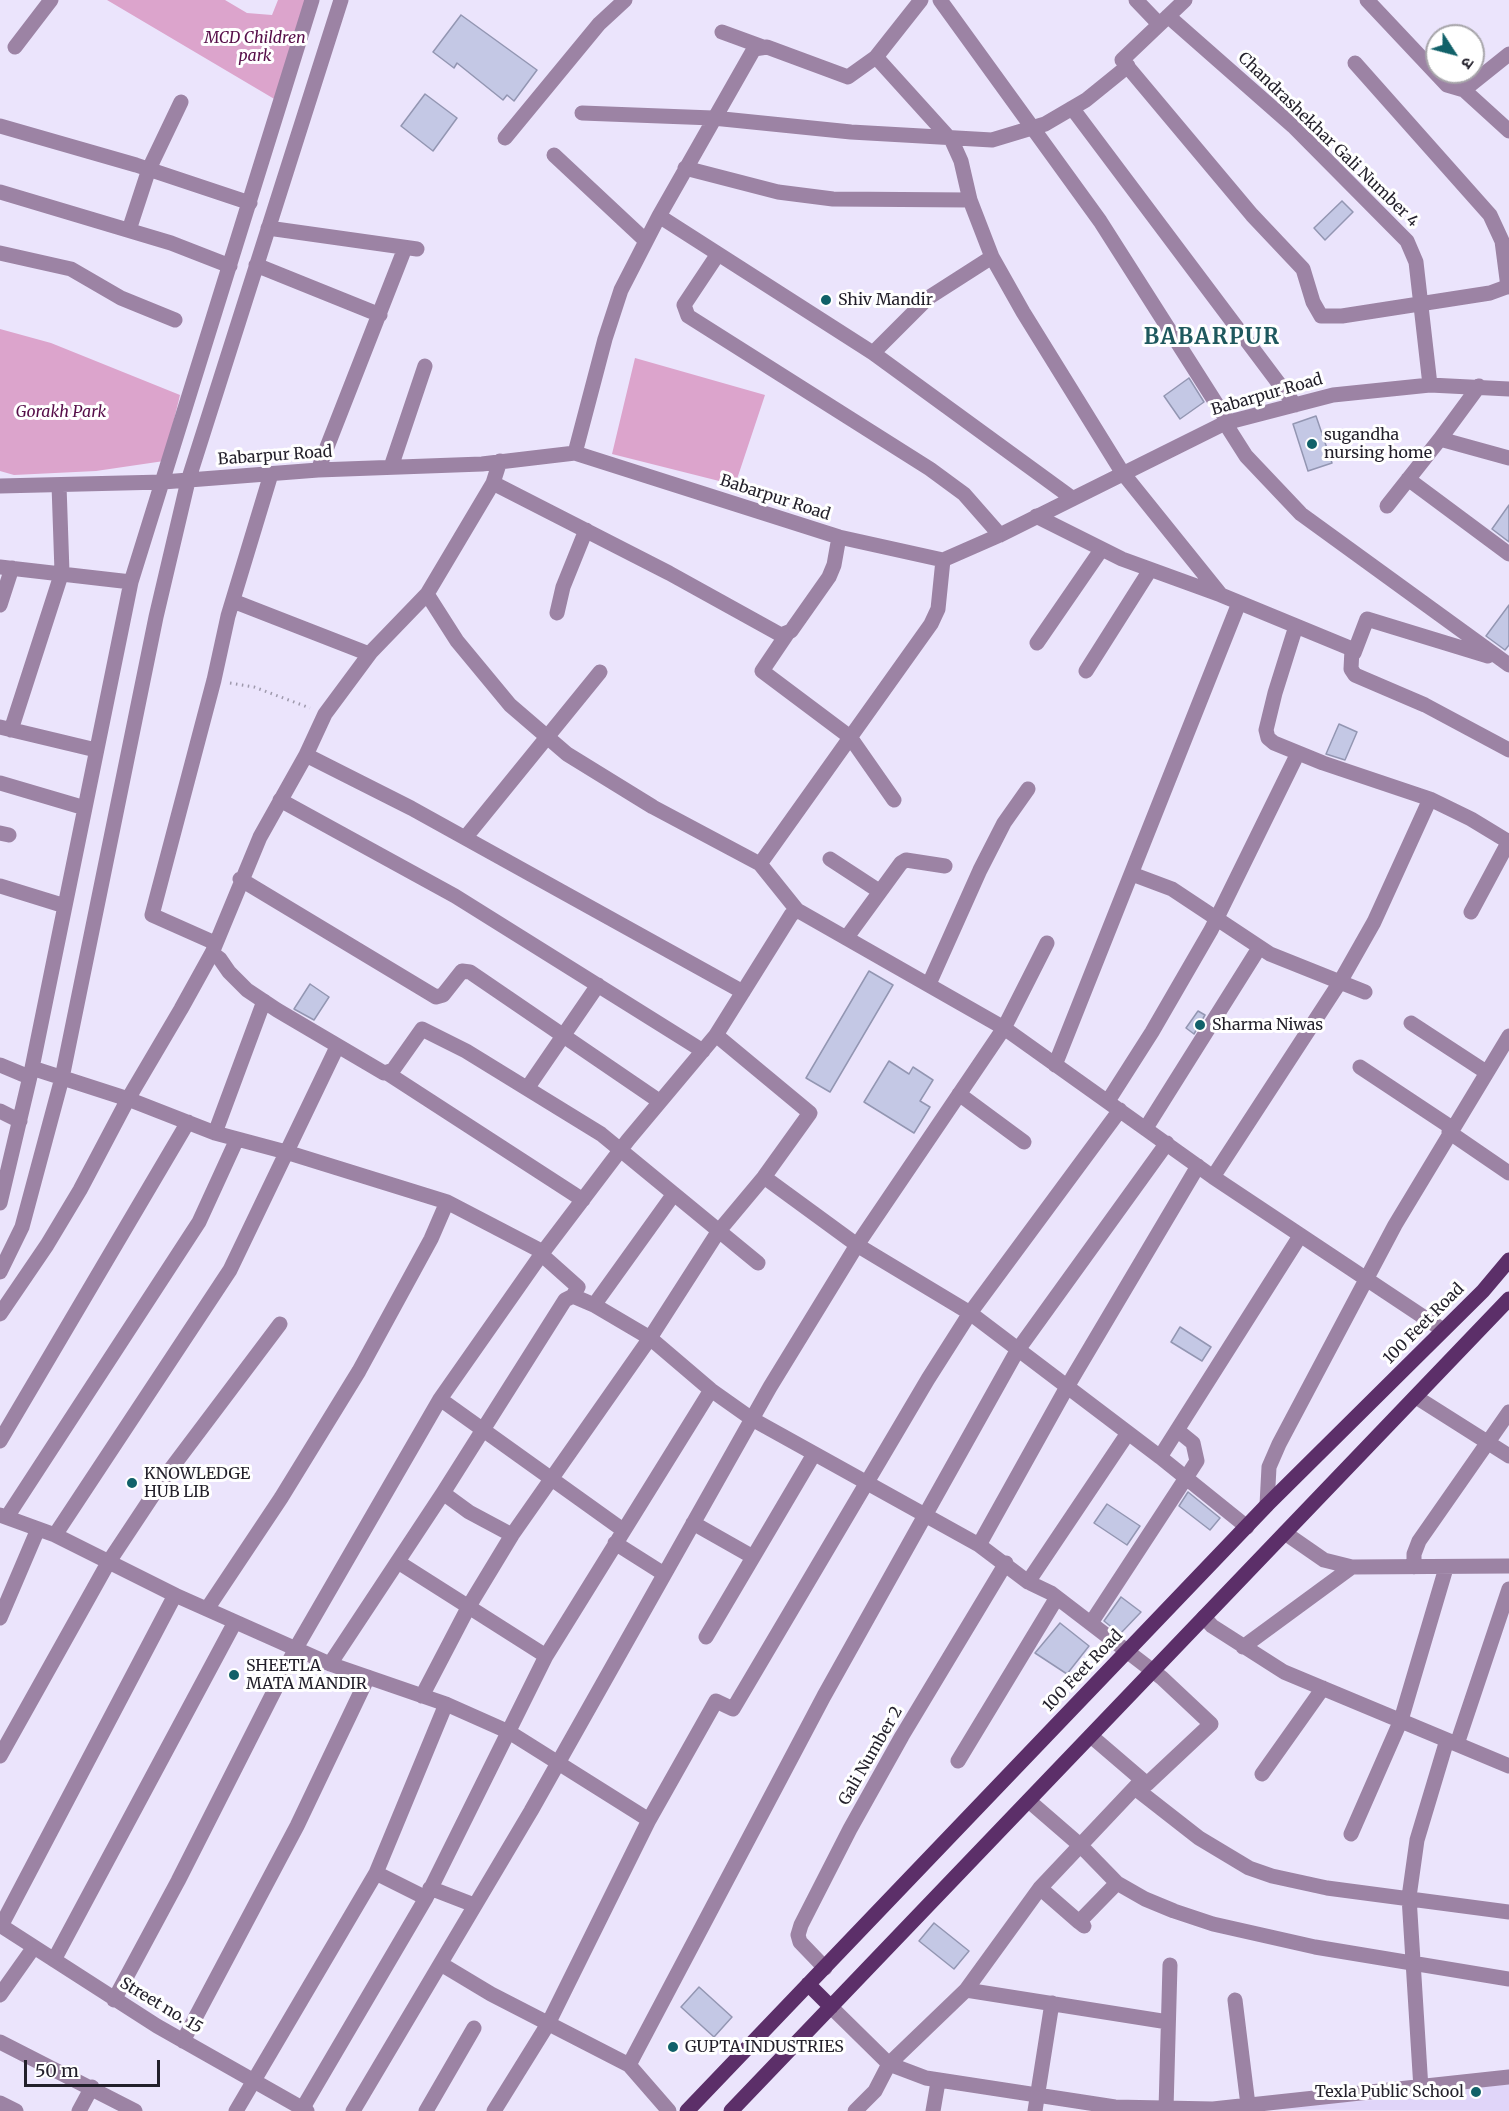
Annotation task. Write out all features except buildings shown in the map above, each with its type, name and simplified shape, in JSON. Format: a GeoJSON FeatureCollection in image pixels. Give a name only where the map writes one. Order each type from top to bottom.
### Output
{"type":"FeatureCollection","features":[{"type":"Feature","properties":{"kind":"main road","name":"100 Feet Road"},"geometry":{"type":"LineString","coordinates":[[687,2111],[1267,1505],[1509,1260]]}},
{"type":"Feature","properties":{"kind":"main road"},"geometry":{"type":"LineString","coordinates":[[731,2111],[1509,1299]]}},
{"type":"Feature","properties":{"kind":"main road"},"geometry":{"type":"LineString","coordinates":[[808,1984],[831,2007]]}},
{"type":"Feature","properties":{"kind":"street"},"geometry":{"type":"LineString","coordinates":[[15,47],[51,0]]}},
{"type":"Feature","properties":{"kind":"street"},"geometry":{"type":"LineString","coordinates":[[0,1203],[20,1120],[131,582],[164,482],[312,0]]}},
{"type":"Feature","properties":{"kind":"street"},"geometry":{"type":"LineString","coordinates":[[0,1272],[22,1227],[62,1078],[156,617],[188,481],[340,0]]}},
{"type":"Feature","properties":{"kind":"street"},"geometry":{"type":"LineString","coordinates":[[505,138],[599,24],[625,0]]}},
{"type":"Feature","properties":{"kind":"street"},"geometry":{"type":"LineString","coordinates":[[940,0],[1100,220],[1246,456],[1301,514],[1504,662]]}},
{"type":"Feature","properties":{"kind":"street","name":"Chandrashekhar Gali Number 4"},"geometry":{"type":"LineString","coordinates":[[1136,0],[1285,119],[1399,231],[1413,251],[1422,302],[1430,384]]}},
{"type":"Feature","properties":{"kind":"street"},"geometry":{"type":"LineString","coordinates":[[1185,0],[1122,60],[1252,215],[1303,269],[1313,302],[1321,316],[1342,316],[1490,293],[1509,287],[1502,241],[1490,214],[1354,63]]}},
{"type":"Feature","properties":{"kind":"street"},"geometry":{"type":"LineString","coordinates":[[1367,0],[1447,85],[1464,90],[1509,131]]}},
{"type":"Feature","properties":{"kind":"street"},"geometry":{"type":"LineString","coordinates":[[722,32],[844,77],[855,75],[876,57],[914,1]]}},
{"type":"Feature","properties":{"kind":"street"},"geometry":{"type":"LineString","coordinates":[[575,453],[605,339],[621,290],[658,216],[713,118],[754,49],[763,47]]}},
{"type":"Feature","properties":{"kind":"street"},"geometry":{"type":"LineString","coordinates":[[1464,90],[1509,54]]}},
{"type":"Feature","properties":{"kind":"street"},"geometry":{"type":"LineString","coordinates":[[876,57],[950,138],[957,150],[970,200],[992,257],[1122,472],[1221,595]]}},
{"type":"Feature","properties":{"kind":"street"},"geometry":{"type":"LineString","coordinates":[[582,113],[713,118],[851,132],[992,140],[1035,128],[1072,108],[1128,66]]}},
{"type":"Feature","properties":{"kind":"street"},"geometry":{"type":"LineString","coordinates":[[129,230],[149,169],[181,102]]}},
{"type":"Feature","properties":{"kind":"street"},"geometry":{"type":"LineString","coordinates":[[1072,108],[1295,405]]}},
{"type":"Feature","properties":{"kind":"street"},"geometry":{"type":"LineString","coordinates":[[0,126],[149,169],[250,203]]}},
{"type":"Feature","properties":{"kind":"street"},"geometry":{"type":"LineString","coordinates":[[554,155],[646,241]]}},
{"type":"Feature","properties":{"kind":"street"},"geometry":{"type":"LineString","coordinates":[[685,168],[778,192],[833,199],[970,200]]}},
{"type":"Feature","properties":{"kind":"street"},"geometry":{"type":"LineString","coordinates":[[0,192],[171,243],[230,266]]}},
{"type":"Feature","properties":{"kind":"street"},"geometry":{"type":"LineString","coordinates":[[658,216],[873,353],[1072,498]]}},
{"type":"Feature","properties":{"kind":"street"},"geometry":{"type":"LineString","coordinates":[[268,228],[411,248],[380,315],[318,470]]}},
{"type":"Feature","properties":{"kind":"street"},"geometry":{"type":"LineString","coordinates":[[0,254],[71,269],[121,297],[175,320]]}},
{"type":"Feature","properties":{"kind":"street"},"geometry":{"type":"LineString","coordinates":[[718,254],[684,305],[688,316],[930,469],[964,494],[1000,535]]}},
{"type":"Feature","properties":{"kind":"street"},"geometry":{"type":"LineString","coordinates":[[873,353],[928,298],[992,257]]}},
{"type":"Feature","properties":{"kind":"street"},"geometry":{"type":"LineString","coordinates":[[256,265],[380,315]]}},
{"type":"Feature","properties":{"kind":"street"},"geometry":{"type":"LineString","coordinates":[[392,467],[425,366]]}},
{"type":"Feature","properties":{"kind":"street","name":"Babarpur Road"},"geometry":{"type":"LineString","coordinates":[[0,486],[188,481],[318,470],[500,461],[575,453],[839,537],[943,560],[1000,535],[1226,422],[1333,395],[1430,384],[1509,389]]}},
{"type":"Feature","properties":{"kind":"street"},"geometry":{"type":"LineString","coordinates":[[1387,506],[1479,386]]}},
{"type":"Feature","properties":{"kind":"street"},"geometry":{"type":"LineString","coordinates":[[1440,439],[1509,459]]}},
{"type":"Feature","properties":{"kind":"street"},"geometry":{"type":"LineString","coordinates":[[0,1314],[47,1245],[80,1190],[213,948],[240,879],[280,800],[306,755],[325,714],[369,654],[395,624],[427,594],[493,483],[500,461]]}},
{"type":"Feature","properties":{"kind":"street"},"geometry":{"type":"LineString","coordinates":[[271,474],[233,601],[152,915],[213,948],[229,972],[247,990],[338,1047],[387,1073],[583,1200]]}},
{"type":"Feature","properties":{"kind":"street"},"geometry":{"type":"LineString","coordinates":[[1408,480],[1509,554]]}},
{"type":"Feature","properties":{"kind":"street"},"geometry":{"type":"LineString","coordinates":[[493,483],[586,530],[777,633],[787,634]]}},
{"type":"Feature","properties":{"kind":"street"},"geometry":{"type":"LineString","coordinates":[[59,485],[62,572],[6,729],[96,750]]}},
{"type":"Feature","properties":{"kind":"street"},"geometry":{"type":"LineString","coordinates":[[1036,516],[1101,550],[1221,595],[1352,649],[1353,653]]}},
{"type":"Feature","properties":{"kind":"street"},"geometry":{"type":"LineString","coordinates":[[557,613],[563,588],[586,530]]}},
{"type":"Feature","properties":{"kind":"street"},"geometry":{"type":"LineString","coordinates":[[839,537],[836,558],[829,577],[762,671],[850,737],[894,800]]}},
{"type":"Feature","properties":{"kind":"street"},"geometry":{"type":"LineString","coordinates":[[1037,643],[1101,550]]}},
{"type":"Feature","properties":{"kind":"street"},"geometry":{"type":"LineString","coordinates":[[760,864],[936,615],[943,560]]}},
{"type":"Feature","properties":{"kind":"street"},"geometry":{"type":"LineString","coordinates":[[0,605],[6,568],[62,572],[131,582]]}},
{"type":"Feature","properties":{"kind":"street"},"geometry":{"type":"LineString","coordinates":[[1086,671],[1150,570]]}},
{"type":"Feature","properties":{"kind":"street"},"geometry":{"type":"LineString","coordinates":[[427,594],[439,615],[477,667],[510,705],[567,754],[653,807],[760,864],[797,910],[1004,1028],[1213,1178],[1443,1329]]}},
{"type":"Feature","properties":{"kind":"street"},"geometry":{"type":"LineString","coordinates":[[233,601],[369,654]]}},
{"type":"Feature","properties":{"kind":"street"},"geometry":{"type":"LineString","coordinates":[[1055,1065],[1239,603]]}},
{"type":"Feature","properties":{"kind":"street"},"geometry":{"type":"LineString","coordinates":[[1504,662],[1367,619],[1353,653],[1351,669],[1355,675],[1425,705],[1509,750]]}},
{"type":"Feature","properties":{"kind":"street"},"geometry":{"type":"LineString","coordinates":[[1296,626],[1275,693],[1266,730],[1268,738],[1298,753],[1430,799],[1471,819],[1509,842],[1471,912]]}},
{"type":"Feature","properties":{"kind":"street"},"geometry":{"type":"LineString","coordinates":[[465,838],[600,672]]}},
{"type":"Feature","properties":{"kind":"street"},"geometry":{"type":"LineString","coordinates":[[494,2111],[548,2024],[650,1820],[716,1701],[733,1709],[970,1313],[1114,1105],[1152,1032],[1217,918],[1298,753]]}},
{"type":"Feature","properties":{"kind":"street"},"geometry":{"type":"LineString","coordinates":[[306,755],[465,838],[743,992]]}},
{"type":"Feature","properties":{"kind":"street"},"geometry":{"type":"LineString","coordinates":[[0,783],[85,808]]}},
{"type":"Feature","properties":{"kind":"street"},"geometry":{"type":"LineString","coordinates":[[929,984],[980,870],[1004,823],[1028,789]]}},
{"type":"Feature","properties":{"kind":"street"},"geometry":{"type":"LineString","coordinates":[[1213,1178],[1340,982],[1374,922],[1430,799]]}},
{"type":"Feature","properties":{"kind":"street"},"geometry":{"type":"LineString","coordinates":[[280,800],[409,869],[704,1051]]}},
{"type":"Feature","properties":{"kind":"street"},"geometry":{"type":"LineString","coordinates":[[830,859],[879,891]]}},
{"type":"Feature","properties":{"kind":"street"},"geometry":{"type":"LineString","coordinates":[[847,937],[879,891],[906,860],[945,866]]}},
{"type":"Feature","properties":{"kind":"street"},"geometry":{"type":"LineString","coordinates":[[1132,874],[1172,889],[1259,948],[1365,992]]}},
{"type":"Feature","properties":{"kind":"street"},"geometry":{"type":"LineString","coordinates":[[240,879],[431,995],[443,995],[460,973],[470,972],[659,1101]]}},
{"type":"Feature","properties":{"kind":"street"},"geometry":{"type":"LineString","coordinates":[[0,886],[65,906]]}},
{"type":"Feature","properties":{"kind":"street"},"geometry":{"type":"LineString","coordinates":[[114,2000],[178,1881],[296,1648],[440,1399],[542,1253],[659,1101],[716,1035],[791,915],[797,910]]}},
{"type":"Feature","properties":{"kind":"street"},"geometry":{"type":"LineString","coordinates":[[353,2111],[557,1764],[752,1419],[857,1245],[1004,1028],[1047,943]]}},
{"type":"Feature","properties":{"kind":"street"},"geometry":{"type":"LineString","coordinates":[[1146,1128],[1259,948]]}},
{"type":"Feature","properties":{"kind":"street"},"geometry":{"type":"LineString","coordinates":[[528,1087],[598,985]]}},
{"type":"Feature","properties":{"kind":"street"},"geometry":{"type":"LineString","coordinates":[[216,1133],[264,1001]]}},
{"type":"Feature","properties":{"kind":"street"},"geometry":{"type":"LineString","coordinates":[[1411,1023],[1486,1072]]}},
{"type":"Feature","properties":{"kind":"street"},"geometry":{"type":"LineString","coordinates":[[387,1073],[393,1070],[419,1032],[425,1029],[528,1087],[621,1149],[673,1195],[758,1263]]}},
{"type":"Feature","properties":{"kind":"street"},"geometry":{"type":"LineString","coordinates":[[422,1696],[469,1606],[512,1535],[650,1338],[718,1232],[764,1177],[808,1116],[809,1111],[716,1035]]}},
{"type":"Feature","properties":{"kind":"street"},"geometry":{"type":"LineString","coordinates":[[1267,1505],[1269,1467],[1279,1444],[1366,1279],[1451,1130],[1509,1036]]}},
{"type":"Feature","properties":{"kind":"street"},"geometry":{"type":"LineString","coordinates":[[55,1535],[230,1269],[338,1047]]}},
{"type":"Feature","properties":{"kind":"street"},"geometry":{"type":"LineString","coordinates":[[0,1065],[62,1078],[128,1099],[216,1133],[286,1152],[447,1202],[542,1253],[578,1287],[573,1296],[565,1300],[443,1493],[330,1664]]}},
{"type":"Feature","properties":{"kind":"street"},"geometry":{"type":"LineString","coordinates":[[1360,1067],[1509,1173]]}},
{"type":"Feature","properties":{"kind":"street"},"geometry":{"type":"LineString","coordinates":[[959,1094],[1024,1142]]}},
{"type":"Feature","properties":{"kind":"street"},"geometry":{"type":"LineString","coordinates":[[0,1111],[20,1120]]}},
{"type":"Feature","properties":{"kind":"street"},"geometry":{"type":"LineString","coordinates":[[0,1441],[188,1122]]}},
{"type":"Feature","properties":{"kind":"street"},"geometry":{"type":"LineString","coordinates":[[237,1139],[199,1222],[3,1516],[55,1535],[175,1595],[330,1664],[446,1704],[509,1732],[650,1820]]}},
{"type":"Feature","properties":{"kind":"street"},"geometry":{"type":"LineString","coordinates":[[629,2065],[774,1788],[1017,1351],[1167,1143]]}},
{"type":"Feature","properties":{"kind":"street"},"geometry":{"type":"LineString","coordinates":[[979,1545],[1067,1387],[1198,1166]]}},
{"type":"Feature","properties":{"kind":"street"},"geometry":{"type":"LineString","coordinates":[[764,1177],[857,1245],[970,1313],[1017,1351],[1160,1457],[1247,1527]]}},
{"type":"Feature","properties":{"kind":"street"},"geometry":{"type":"LineString","coordinates":[[594,1305],[673,1195]]}},
{"type":"Feature","properties":{"kind":"street"},"geometry":{"type":"LineString","coordinates":[[207,1610],[281,1498],[359,1371],[431,1239],[447,1202]]}},
{"type":"Feature","properties":{"kind":"street"},"geometry":{"type":"LineString","coordinates":[[1160,1457],[1300,1236]]}},
{"type":"Feature","properties":{"kind":"street"},"geometry":{"type":"LineString","coordinates":[[573,1296],[594,1305],[650,1338],[711,1389],[752,1419],[979,1545],[1028,1582],[1051,1593],[1152,1670],[1211,1724],[1147,1784],[1139,1784],[1040,1888],[966,1990],[889,2064],[875,2091],[855,2111]]}},
{"type":"Feature","properties":{"kind":"street"},"geometry":{"type":"LineString","coordinates":[[0,1756],[108,1563],[167,1474],[280,1324]]}},
{"type":"Feature","properties":{"kind":"street"},"geometry":{"type":"LineString","coordinates":[[304,2110],[428,1893],[546,1656],[711,1389]]}},
{"type":"Feature","properties":{"kind":"street"},"geometry":{"type":"LineString","coordinates":[[1416,1397],[1509,1456]]}},
{"type":"Feature","properties":{"kind":"street"},"geometry":{"type":"LineString","coordinates":[[440,1399],[551,1479],[664,1574]]}},
{"type":"Feature","properties":{"kind":"street"},"geometry":{"type":"LineString","coordinates":[[1414,1567],[1414,1554],[1419,1541],[1509,1412]]}},
{"type":"Feature","properties":{"kind":"street"},"geometry":{"type":"LineString","coordinates":[[1091,1623],[1197,1461],[1197,1452],[1193,1443],[1177,1431]]}},
{"type":"Feature","properties":{"kind":"street"},"geometry":{"type":"LineString","coordinates":[[1028,1582],[1128,1433]]}},
{"type":"Feature","properties":{"kind":"street"},"geometry":{"type":"LineString","coordinates":[[706,1637],[814,1454]]}},
{"type":"Feature","properties":{"kind":"street"},"geometry":{"type":"LineString","coordinates":[[443,1493],[468,1512],[512,1535]]}},
{"type":"Feature","properties":{"kind":"street"},"geometry":{"type":"LineString","coordinates":[[693,1523],[753,1557]]}},
{"type":"Feature","properties":{"kind":"street"},"geometry":{"type":"LineString","coordinates":[[0,1618],[38,1529]]}},
{"type":"Feature","properties":{"kind":"street"},"geometry":{"type":"LineString","coordinates":[[1285,1533],[1324,1560],[1352,1567],[1509,1566]]}},
{"type":"Feature","properties":{"kind":"street"},"geometry":{"type":"LineString","coordinates":[[398,1562],[546,1656]]}},
{"type":"Feature","properties":{"kind":"street","name":"Gali Number 2"},"geometry":{"type":"LineString","coordinates":[[825,1968],[800,1942],[798,1935],[801,1924],[885,1767],[1005,1563]]}},
{"type":"Feature","properties":{"kind":"street"},"geometry":{"type":"LineString","coordinates":[[1244,1647],[1352,1567]]}},
{"type":"Feature","properties":{"kind":"street"},"geometry":{"type":"LineString","coordinates":[[1351,1834],[1401,1720],[1446,1568]]}},
{"type":"Feature","properties":{"kind":"street"},"geometry":{"type":"LineString","coordinates":[[1421,2088],[1409,1898],[1417,1840],[1509,1589]]}},
{"type":"Feature","properties":{"kind":"street"},"geometry":{"type":"LineString","coordinates":[[1,1925],[175,1595]]}},
{"type":"Feature","properties":{"kind":"street"},"geometry":{"type":"LineString","coordinates":[[958,1761],[1056,1599]]}},
{"type":"Feature","properties":{"kind":"street"},"geometry":{"type":"LineString","coordinates":[[1204,1617],[1244,1647],[1284,1672],[1509,1766]]}},
{"type":"Feature","properties":{"kind":"street"},"geometry":{"type":"LineString","coordinates":[[54,1960],[235,1622]]}},
{"type":"Feature","properties":{"kind":"street"},"geometry":{"type":"LineString","coordinates":[[183,2042],[297,1826],[368,1677]]}},
{"type":"Feature","properties":{"kind":"street"},"geometry":{"type":"LineString","coordinates":[[1262,1774],[1323,1688]]}},
{"type":"Feature","properties":{"kind":"street"},"geometry":{"type":"LineString","coordinates":[[236,2111],[376,1873],[446,1704]]}},
{"type":"Feature","properties":{"kind":"street"},"geometry":{"type":"LineString","coordinates":[[1091,1736],[1181,1826],[1249,1868],[1272,1876],[1327,1887],[1509,1912]]}},
{"type":"Feature","properties":{"kind":"street"},"geometry":{"type":"LineString","coordinates":[[1029,1801],[1081,1846],[1117,1882],[1145,1899],[1213,1924],[1314,1947],[1412,1961],[1509,1979]]}},
{"type":"Feature","properties":{"kind":"street"},"geometry":{"type":"LineString","coordinates":[[376,1873],[428,1893],[474,1905]]}},
{"type":"Feature","properties":{"kind":"street"},"geometry":{"type":"LineString","coordinates":[[1040,1888],[1082,1924],[1117,1882]]}},
{"type":"Feature","properties":{"kind":"street","name":"Street no. 15"},"geometry":{"type":"LineString","coordinates":[[1,1925],[114,2000],[304,2110]]}},
{"type":"Feature","properties":{"kind":"street"},"geometry":{"type":"LineString","coordinates":[[0,1995],[34,1947]]}},
{"type":"Feature","properties":{"kind":"street"},"geometry":{"type":"LineString","coordinates":[[441,1964],[548,2024],[629,2065],[669,2111]]}},
{"type":"Feature","properties":{"kind":"street"},"geometry":{"type":"LineString","coordinates":[[1166,2109],[1170,1965]]}},
{"type":"Feature","properties":{"kind":"street"},"geometry":{"type":"LineString","coordinates":[[966,1990],[1168,2022]]}},
{"type":"Feature","properties":{"kind":"street"},"geometry":{"type":"LineString","coordinates":[[1235,2000],[1248,2105]]}},
{"type":"Feature","properties":{"kind":"street"},"geometry":{"type":"LineString","coordinates":[[1035,2111],[1052,2003]]}},
{"type":"Feature","properties":{"kind":"street"},"geometry":{"type":"LineString","coordinates":[[831,2007],[889,2064],[938,2082],[1037,2095],[1086,2107],[1166,2109],[1248,2105],[1509,2077]]}},
{"type":"Feature","properties":{"kind":"street"},"geometry":{"type":"LineString","coordinates":[[426,2111],[474,2028]]}},
{"type":"Feature","properties":{"kind":"street"},"geometry":{"type":"LineString","coordinates":[[0,2042],[92,2087],[135,2111]]}},
{"type":"Feature","properties":{"kind":"street"},"geometry":{"type":"LineString","coordinates":[[933,2111],[938,2082]]}},
{"type":"Feature","properties":{"kind":"street"},"geometry":{"type":"LineString","coordinates":[[79,2111],[92,2087]]}},
{"type":"Feature","properties":{"kind":"street"},"geometry":{"type":"LineString","coordinates":[[872,2111],[875,2091]]}},
{"type":"Feature","properties":{"kind":"street"},"geometry":{"type":"LineString","coordinates":[[0,2103],[16,2111]]}},
{"type":"Feature","properties":{"kind":"path"},"geometry":{"type":"LineString","coordinates":[[214,681],[254,687],[325,714]]}},
{"type":"Feature","properties":{"kind":"shaded area","name":"Texla Public School"},"geometry":{"type":"Polygon","coordinates":[[[1509,2084],[1509,2111],[1225,2109],[1376,2100],[1509,2084]]]}},
{"type":"Feature","properties":{"kind":"green space","name":"MCD Children park"},"geometry":{"type":"Polygon","coordinates":[[[107,0],[225,0],[247,13],[272,15],[278,0],[306,0],[276,100],[107,0]]]}},
{"type":"Feature","properties":{"kind":"green space","name":"Gorakh Park"},"geometry":{"type":"Polygon","coordinates":[[[0,329],[51,343],[180,395],[164,461],[96,471],[14,475],[0,471],[0,329]]]}},
{"type":"Feature","properties":{"kind":"green space"},"geometry":{"type":"Polygon","coordinates":[[[635,358],[765,395],[735,485],[612,454],[635,358]]]}},
{"type":"Feature","properties":{"kind":"place","name":"Shiv Mandir"},"geometry":{"type":"Point","coordinates":[826,300]}},
{"type":"Feature","properties":{"kind":"place","name":"sugandha nursing home"},"geometry":{"type":"Point","coordinates":[1312,444]}},
{"type":"Feature","properties":{"kind":"place","name":"Sharma Niwas"},"geometry":{"type":"Point","coordinates":[1200,1025]}},
{"type":"Feature","properties":{"kind":"place","name":"KNOWLEDGE HUB LIB"},"geometry":{"type":"Point","coordinates":[132,1483]}},
{"type":"Feature","properties":{"kind":"place","name":"SHEETLA MATA MANDIR"},"geometry":{"type":"Point","coordinates":[234,1675]}},
{"type":"Feature","properties":{"kind":"place","name":"GUPTA INDUSTRIES"},"geometry":{"type":"Point","coordinates":[673,2047]}},
{"type":"Feature","properties":{"kind":"place","name":"Texla Public School"},"geometry":{"type":"Point","coordinates":[1476,2092]}},
{"type":"Feature","properties":{"kind":"district","name":"BABARPUR"},"geometry":{"type":"Point","coordinates":[1212,338]}}]}
